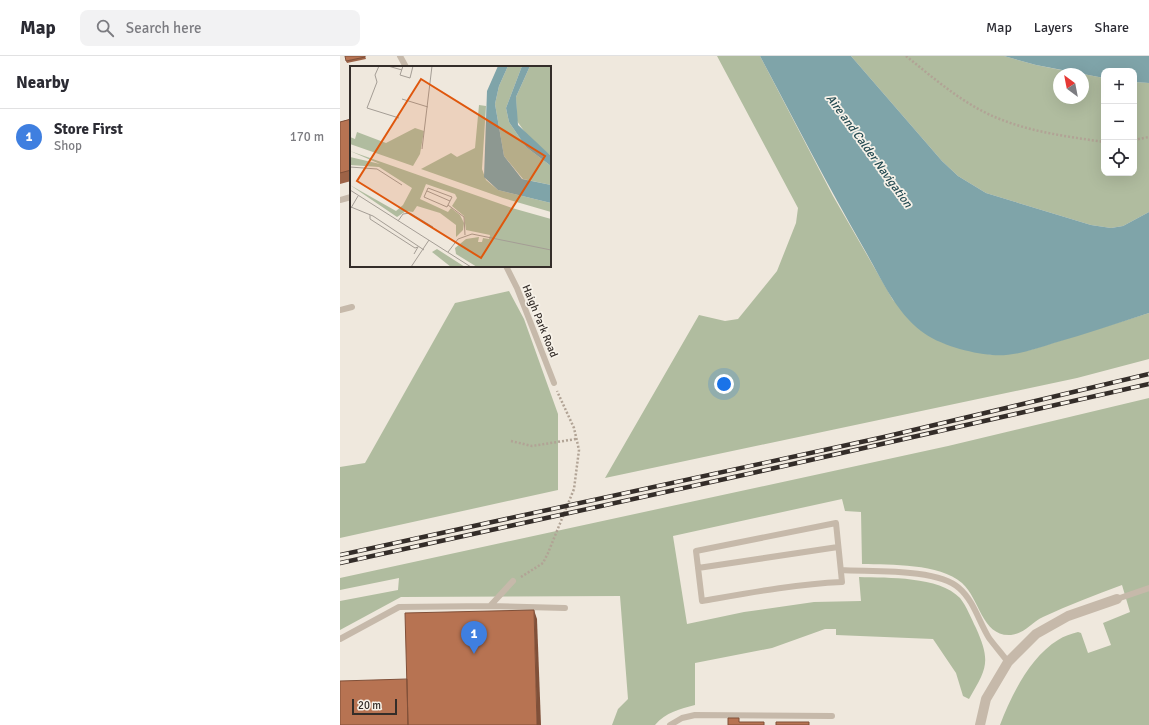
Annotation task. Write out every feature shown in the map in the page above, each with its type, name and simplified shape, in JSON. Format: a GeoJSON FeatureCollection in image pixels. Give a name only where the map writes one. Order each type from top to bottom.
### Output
{"type":"FeatureCollection","features":[{"type":"Feature","properties":{"kind":"street"},"geometry":{"type":"LineString","coordinates":[[980,725],[986,699],[1008,662],[1036,634],[1068,616],[1117,599]]}},
{"type":"Feature","properties":{"kind":"lane"},"geometry":{"type":"LineString","coordinates":[[400,56],[405,66]]}},
{"type":"Feature","properties":{"kind":"lane"},"geometry":{"type":"LineString","coordinates":[[340,200],[350,197]]}},
{"type":"Feature","properties":{"kind":"lane","name":"Haigh Park Road"},"geometry":{"type":"LineString","coordinates":[[506,267],[517,288],[554,383]]}},
{"type":"Feature","properties":{"kind":"lane"},"geometry":{"type":"LineString","coordinates":[[340,310],[352,307]]}},
{"type":"Feature","properties":{"kind":"lane"},"geometry":{"type":"LineString","coordinates":[[836,523],[838,547],[842,582],[801,586],[702,601],[696,551],[836,523]]}},
{"type":"Feature","properties":{"kind":"lane"},"geometry":{"type":"LineString","coordinates":[[698,568],[838,547]]}},
{"type":"Feature","properties":{"kind":"lane"},"geometry":{"type":"LineString","coordinates":[[841,570],[930,575],[946,580],[960,588],[970,601],[989,637],[1008,662]]}},
{"type":"Feature","properties":{"kind":"lane"},"geometry":{"type":"LineString","coordinates":[[490,606],[513,581]]}},
{"type":"Feature","properties":{"kind":"lane"},"geometry":{"type":"LineString","coordinates":[[1117,599],[1149,588]]}},
{"type":"Feature","properties":{"kind":"lane"},"geometry":{"type":"LineString","coordinates":[[340,639],[399,607],[490,606],[565,608]]}},
{"type":"Feature","properties":{"kind":"lane"},"geometry":{"type":"LineString","coordinates":[[670,725],[682,718],[695,715],[832,716]]}},
{"type":"Feature","properties":{"kind":"path"},"geometry":{"type":"LineString","coordinates":[[906,56],[944,87],[975,107],[1005,121],[1060,136],[1101,142]]}},
{"type":"Feature","properties":{"kind":"path"},"geometry":{"type":"LineString","coordinates":[[1137,139],[1149,137]]}},
{"type":"Feature","properties":{"kind":"path"},"geometry":{"type":"LineString","coordinates":[[513,581],[542,563],[548,553],[574,489],[579,456],[574,428],[554,383]]}},
{"type":"Feature","properties":{"kind":"path"},"geometry":{"type":"LineString","coordinates":[[511,441],[532,446],[576,439]]}},
{"type":"Feature","properties":{"kind":"green space"},"geometry":{"type":"Polygon","coordinates":[[[717,56],[760,56],[833,196],[893,300],[944,343],[992,355],[1030,350],[1149,313],[1149,359],[1077,378],[605,478],[699,315],[725,321],[738,319],[777,271],[796,223],[798,208],[717,56]]]}},
{"type":"Feature","properties":{"kind":"green space"},"geometry":{"type":"Polygon","coordinates":[[[851,56],[1004,56],[1053,68],[1053,104],[1089,104],[1089,75],[1101,77],[1101,176],[1137,176],[1137,82],[1149,83],[1149,212],[1123,226],[1111,228],[1091,225],[986,193],[958,176],[942,161],[851,56]]]}},
{"type":"Feature","properties":{"kind":"green space"},"geometry":{"type":"Polygon","coordinates":[[[509,291],[524,319],[558,414],[558,490],[340,538],[340,467],[365,463],[455,303],[509,291]]]}},
{"type":"Feature","properties":{"kind":"green space"},"geometry":{"type":"Polygon","coordinates":[[[1149,398],[1149,725],[1000,725],[1023,678],[1030,667],[1048,647],[1065,636],[1078,632],[1081,633],[1088,653],[1111,645],[1103,623],[1130,612],[1122,585],[1043,617],[1016,634],[1001,634],[987,624],[968,590],[962,583],[952,576],[928,568],[914,566],[862,564],[861,512],[845,511],[842,499],[673,536],[687,624],[744,612],[814,602],[861,601],[859,577],[898,578],[926,582],[951,591],[960,598],[969,613],[981,640],[984,649],[985,665],[980,680],[969,699],[963,696],[956,673],[933,639],[836,635],[836,629],[825,629],[772,648],[695,663],[695,705],[669,714],[655,725],[612,725],[618,709],[628,699],[620,596],[401,597],[340,630],[340,601],[398,590],[399,578],[340,590],[340,578],[948,446],[1149,398]]]}},
{"type":"Feature","properties":{"kind":"water","name":"Aire and Calder Navigation"},"geometry":{"type":"Polygon","coordinates":[[[760,56],[851,56],[942,161],[958,176],[986,193],[1091,225],[1111,228],[1123,226],[1149,212],[1149,313],[1039,348],[1008,355],[992,355],[965,350],[928,336],[911,323],[888,292],[836,200],[760,56]]]}},
{"type":"Feature","properties":{"kind":"water"},"geometry":{"type":"Polygon","coordinates":[[[1004,56],[1149,56],[1149,83],[1137,82],[1137,68],[1101,68],[1101,77],[1089,75],[1089,68],[1053,68],[1004,56]]]}},
{"type":"Feature","properties":{"kind":"building"},"geometry":{"type":"Polygon","coordinates":[[[345,56],[365,56],[365,57],[346,61],[345,56]]]}},
{"type":"Feature","properties":{"kind":"building"},"geometry":{"type":"Polygon","coordinates":[[[350,119],[350,170],[340,173],[340,122],[350,119]]]}},
{"type":"Feature","properties":{"kind":"building"},"geometry":{"type":"Polygon","coordinates":[[[534,610],[537,725],[408,725],[405,613],[534,610]]]}},
{"type":"Feature","properties":{"kind":"building"},"geometry":{"type":"Polygon","coordinates":[[[407,679],[408,725],[340,725],[340,681],[407,679]]]}},
{"type":"Feature","properties":{"kind":"building"},"geometry":{"type":"Polygon","coordinates":[[[728,718],[739,718],[739,722],[764,722],[764,725],[728,725],[728,718]]]}},
{"type":"Feature","properties":{"kind":"building"},"geometry":{"type":"Polygon","coordinates":[[[776,722],[809,722],[809,725],[776,725],[776,722]]]}},
{"type":"Feature","properties":{"kind":"railway"},"geometry":{"type":"LineString","coordinates":[[340,555],[884,437],[1149,374]]}},
{"type":"Feature","properties":{"kind":"railway"},"geometry":{"type":"LineString","coordinates":[[340,563],[757,472],[1149,384]]}},
{"type":"Feature","properties":{"kind":"place","name":"Store First"},"geometry":{"type":"Point","coordinates":[474,654]}}]}
